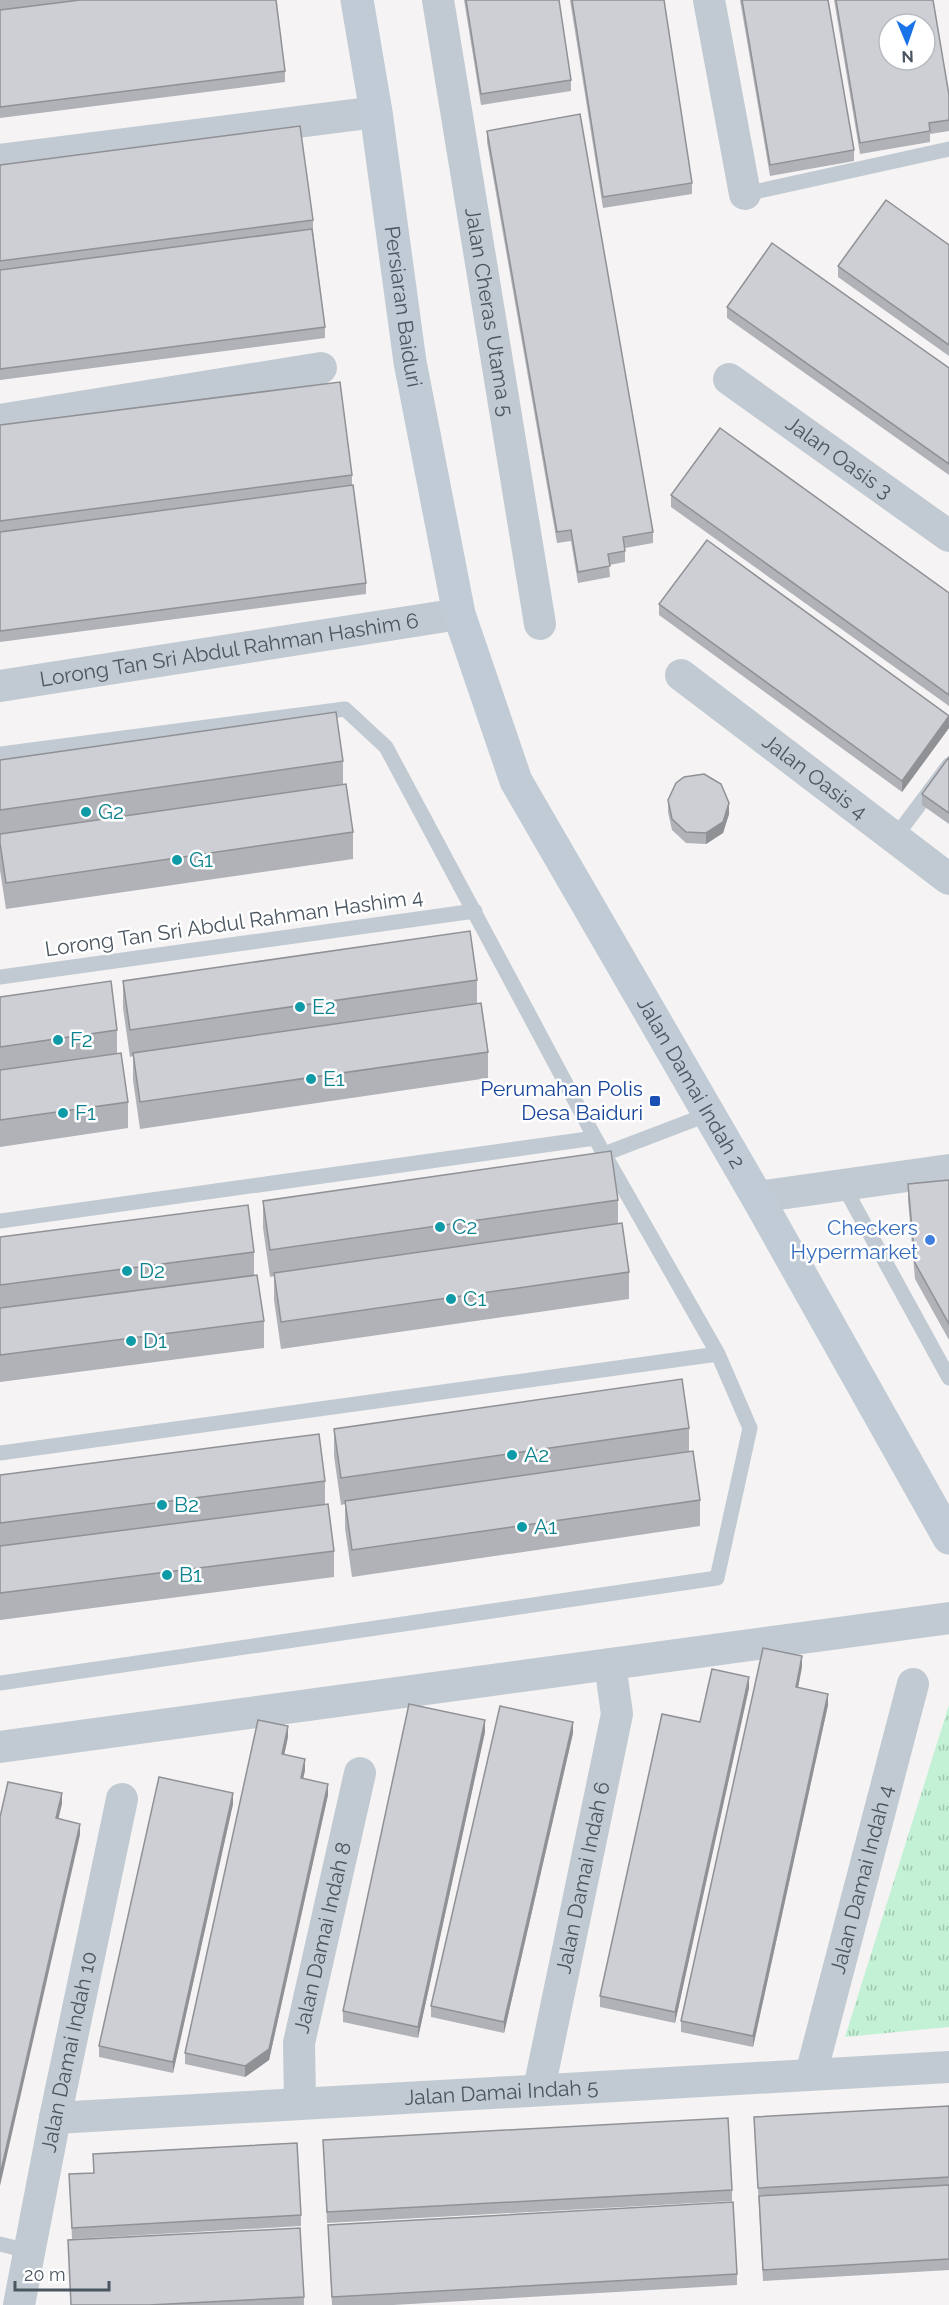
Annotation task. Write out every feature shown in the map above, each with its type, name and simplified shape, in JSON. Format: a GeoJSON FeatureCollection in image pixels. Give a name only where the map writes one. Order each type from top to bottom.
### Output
{"type":"FeatureCollection","features":[{"type":"Feature","properties":{"kind":"street","name":"Persiaran Baiduri"},"geometry":{"type":"LineString","coordinates":[[357,0],[376,112],[410,362],[459,614]]}},
{"type":"Feature","properties":{"kind":"street","name":"Jalan Cheras Utama 5"},"geometry":{"type":"LineString","coordinates":[[438,0],[540,624]]}},
{"type":"Feature","properties":{"kind":"street"},"geometry":{"type":"LineString","coordinates":[[710,0],[745,194]]}},
{"type":"Feature","properties":{"kind":"street"},"geometry":{"type":"LineString","coordinates":[[0,160],[376,112]]}},
{"type":"Feature","properties":{"kind":"street"},"geometry":{"type":"LineString","coordinates":[[0,420],[321,368]]}},
{"type":"Feature","properties":{"kind":"street","name":"Jalan Oasis 3"},"geometry":{"type":"LineString","coordinates":[[729,380],[949,536]]}},
{"type":"Feature","properties":{"kind":"street","name":"Lorong Tan Sri Abdul Rahman Hashim 6"},"geometry":{"type":"LineString","coordinates":[[0,686],[459,614]]}},
{"type":"Feature","properties":{"kind":"street","name":"Jalan Damai Indah 2"},"geometry":{"type":"LineString","coordinates":[[459,614],[516,781],[758,1197],[949,1538]]}},
{"type":"Feature","properties":{"kind":"street","name":"Jalan Oasis 4"},"geometry":{"type":"LineString","coordinates":[[681,675],[896,836],[949,879]]}},
{"type":"Feature","properties":{"kind":"street"},"geometry":{"type":"LineString","coordinates":[[758,1197],[949,1170]]}},
{"type":"Feature","properties":{"kind":"street"},"geometry":{"type":"LineString","coordinates":[[0,1747],[949,1618]]}},
{"type":"Feature","properties":{"kind":"street","name":"Jalan Damai Indah 6"},"geometry":{"type":"LineString","coordinates":[[539,2089],[617,1714],[610,1664]]}},
{"type":"Feature","properties":{"kind":"street","name":"Jalan Damai Indah 4"},"geometry":{"type":"LineString","coordinates":[[811,2074],[913,1684]]}},
{"type":"Feature","properties":{"kind":"street","name":"Jalan Damai Indah 8"},"geometry":{"type":"LineString","coordinates":[[300,2103],[299,2043],[360,1773]]}},
{"type":"Feature","properties":{"kind":"street","name":"Jalan Damai Indah 10"},"geometry":{"type":"LineString","coordinates":[[19,2305],[14,2248],[55,2118],[122,1799]]}},
{"type":"Feature","properties":{"kind":"street","name":"Jalan Damai Indah 5"},"geometry":{"type":"LineString","coordinates":[[55,2118],[949,2067]]}},
{"type":"Feature","properties":{"kind":"lane"},"geometry":{"type":"LineString","coordinates":[[745,194],[949,149]]}},
{"type":"Feature","properties":{"kind":"lane"},"geometry":{"type":"LineString","coordinates":[[0,754],[345,709],[386,747],[594,1138],[718,1354],[750,1428],[717,1578],[0,1683]]}},
{"type":"Feature","properties":{"kind":"lane"},"geometry":{"type":"LineString","coordinates":[[896,836],[949,765]]}},
{"type":"Feature","properties":{"kind":"lane","name":"Lorong Tan Sri Abdul Rahman Hashim 4"},"geometry":{"type":"LineString","coordinates":[[0,977],[475,911]]}},
{"type":"Feature","properties":{"kind":"lane"},"geometry":{"type":"LineString","coordinates":[[604,1154],[709,1114]]}},
{"type":"Feature","properties":{"kind":"lane"},"geometry":{"type":"LineString","coordinates":[[0,1221],[594,1138]]}},
{"type":"Feature","properties":{"kind":"lane"},"geometry":{"type":"LineString","coordinates":[[843,1185],[949,1378]]}},
{"type":"Feature","properties":{"kind":"lane"},"geometry":{"type":"LineString","coordinates":[[0,1453],[718,1354]]}},
{"type":"Feature","properties":{"kind":"green space"},"geometry":{"type":"Polygon","coordinates":[[[949,1705],[949,2027],[845,2037],[949,1705]]]}},
{"type":"Feature","properties":{"kind":"building"},"geometry":{"type":"Polygon","coordinates":[[[80,0],[276,0],[285,71],[0,107],[0,10],[80,0]]]}},
{"type":"Feature","properties":{"kind":"building"},"geometry":{"type":"Polygon","coordinates":[[[466,0],[559,0],[571,80],[481,94],[466,0]]]}},
{"type":"Feature","properties":{"kind":"building"},"geometry":{"type":"Polygon","coordinates":[[[572,0],[664,0],[692,183],[603,197],[572,0]]]}},
{"type":"Feature","properties":{"kind":"building"},"geometry":{"type":"Polygon","coordinates":[[[742,0],[828,0],[854,150],[770,165],[742,0]]]}},
{"type":"Feature","properties":{"kind":"building"},"geometry":{"type":"Polygon","coordinates":[[[836,0],[933,0],[935,12],[877,12],[877,72],[937,72],[937,24],[949,95],[949,120],[929,123],[930,131],[860,143],[836,0]]]}},
{"type":"Feature","properties":{"kind":"building"},"geometry":{"type":"Polygon","coordinates":[[[580,114],[653,532],[623,537],[625,551],[608,554],[610,566],[578,572],[571,530],[557,532],[487,131],[580,114]]]}},
{"type":"Feature","properties":{"kind":"building"},"geometry":{"type":"Polygon","coordinates":[[[300,126],[313,220],[0,261],[0,165],[300,126]]]}},
{"type":"Feature","properties":{"kind":"building"},"geometry":{"type":"Polygon","coordinates":[[[886,200],[949,245],[949,345],[838,266],[886,200]]]}},
{"type":"Feature","properties":{"kind":"building"},"geometry":{"type":"Polygon","coordinates":[[[312,229],[325,327],[0,369],[0,270],[312,229]]]}},
{"type":"Feature","properties":{"kind":"building"},"geometry":{"type":"Polygon","coordinates":[[[772,243],[949,368],[949,464],[727,307],[772,243]]]}},
{"type":"Feature","properties":{"kind":"building"},"geometry":{"type":"Polygon","coordinates":[[[340,382],[352,475],[0,521],[0,425],[340,382]]]}},
{"type":"Feature","properties":{"kind":"building"},"geometry":{"type":"Polygon","coordinates":[[[720,428],[949,593],[949,695],[671,495],[720,428]]]}},
{"type":"Feature","properties":{"kind":"building"},"geometry":{"type":"Polygon","coordinates":[[[353,485],[366,583],[0,631],[0,532],[353,485]]]}},
{"type":"Feature","properties":{"kind":"building"},"geometry":{"type":"Polygon","coordinates":[[[707,540],[949,716],[902,781],[659,604],[707,540]]]}},
{"type":"Feature","properties":{"kind":"building"},"geometry":{"type":"Polygon","coordinates":[[[336,712],[343,761],[0,810],[0,760],[336,712]]]}},
{"type":"Feature","properties":{"kind":"building"},"geometry":{"type":"Polygon","coordinates":[[[949,757],[949,813],[922,794],[949,757]]]}},
{"type":"Feature","properties":{"kind":"building"},"geometry":{"type":"Polygon","coordinates":[[[704,774],[721,784],[729,803],[723,822],[706,833],[686,832],[672,819],[668,800],[676,783],[684,777],[704,774]]]}},
{"type":"Feature","properties":{"kind":"building"},"geometry":{"type":"Polygon","coordinates":[[[346,784],[353,832],[6,883],[0,834],[346,784]]]}},
{"type":"Feature","properties":{"kind":"building"},"geometry":{"type":"Polygon","coordinates":[[[470,931],[477,980],[130,1030],[123,981],[470,931]]]}},
{"type":"Feature","properties":{"kind":"building"},"geometry":{"type":"Polygon","coordinates":[[[111,981],[117,1030],[0,1047],[0,997],[111,981]]]}},
{"type":"Feature","properties":{"kind":"building"},"geometry":{"type":"Polygon","coordinates":[[[481,1003],[488,1052],[140,1102],[133,1053],[481,1003]]]}},
{"type":"Feature","properties":{"kind":"building"},"geometry":{"type":"Polygon","coordinates":[[[121,1053],[128,1102],[0,1120],[0,1070],[121,1053]]]}},
{"type":"Feature","properties":{"kind":"building"},"geometry":{"type":"Polygon","coordinates":[[[611,1151],[618,1200],[270,1250],[263,1201],[611,1151]]]}},
{"type":"Feature","properties":{"kind":"building","name":"Checkers Hypermarket"},"geometry":{"type":"Polygon","coordinates":[[[949,1180],[949,1324],[915,1263],[908,1184],[949,1180]]]}},
{"type":"Feature","properties":{"kind":"building"},"geometry":{"type":"Polygon","coordinates":[[[248,1205],[254,1252],[0,1285],[0,1237],[248,1205]]]}},
{"type":"Feature","properties":{"kind":"building"},"geometry":{"type":"Polygon","coordinates":[[[622,1223],[629,1272],[281,1322],[274,1273],[622,1223]]]}},
{"type":"Feature","properties":{"kind":"building"},"geometry":{"type":"Polygon","coordinates":[[[257,1275],[264,1321],[0,1355],[0,1308],[257,1275]]]}},
{"type":"Feature","properties":{"kind":"building"},"geometry":{"type":"Polygon","coordinates":[[[682,1379],[689,1428],[341,1478],[334,1429],[682,1379]]]}},
{"type":"Feature","properties":{"kind":"building"},"geometry":{"type":"Polygon","coordinates":[[[319,1434],[325,1481],[0,1523],[0,1475],[319,1434]]]}},
{"type":"Feature","properties":{"kind":"building"},"geometry":{"type":"Polygon","coordinates":[[[693,1451],[700,1500],[352,1550],[345,1501],[693,1451]]]}},
{"type":"Feature","properties":{"kind":"building"},"geometry":{"type":"Polygon","coordinates":[[[328,1504],[334,1551],[0,1593],[0,1546],[328,1504]]]}},
{"type":"Feature","properties":{"kind":"building"},"geometry":{"type":"Polygon","coordinates":[[[763,1648],[802,1656],[796,1687],[828,1694],[753,2036],[681,2021],[763,1648]]]}},
{"type":"Feature","properties":{"kind":"building"},"geometry":{"type":"Polygon","coordinates":[[[712,1669],[749,1677],[675,2012],[600,1996],[662,1714],[700,1722],[712,1669]]]}},
{"type":"Feature","properties":{"kind":"building"},"geometry":{"type":"Polygon","coordinates":[[[409,1704],[485,1720],[418,2027],[343,2011],[409,1704]]]}},
{"type":"Feature","properties":{"kind":"building"},"geometry":{"type":"Polygon","coordinates":[[[500,1706],[573,1722],[504,2022],[431,2006],[500,1706]]]}},
{"type":"Feature","properties":{"kind":"building"},"geometry":{"type":"Polygon","coordinates":[[[258,1720],[288,1726],[282,1754],[305,1759],[301,1778],[328,1784],[269,2049],[245,2066],[185,2053],[258,1720]]]}},
{"type":"Feature","properties":{"kind":"building"},"geometry":{"type":"Polygon","coordinates":[[[159,1777],[233,1793],[173,2062],[99,2046],[159,1777]]]}},
{"type":"Feature","properties":{"kind":"building"},"geometry":{"type":"Polygon","coordinates":[[[8,1782],[62,1793],[56,1818],[80,1824],[0,2175],[0,1817],[8,1782]]]}},
{"type":"Feature","properties":{"kind":"building"},"geometry":{"type":"Polygon","coordinates":[[[949,2106],[949,2177],[758,2188],[754,2117],[949,2106]]]}},
{"type":"Feature","properties":{"kind":"building"},"geometry":{"type":"Polygon","coordinates":[[[728,2118],[732,2190],[327,2212],[323,2140],[728,2118]]]}},
{"type":"Feature","properties":{"kind":"building"},"geometry":{"type":"Polygon","coordinates":[[[297,2143],[301,2215],[72,2228],[69,2174],[94,2173],[93,2154],[297,2143]]]}},
{"type":"Feature","properties":{"kind":"building"},"geometry":{"type":"Polygon","coordinates":[[[949,2185],[949,2259],[763,2270],[759,2196],[949,2185]]]}},
{"type":"Feature","properties":{"kind":"building"},"geometry":{"type":"Polygon","coordinates":[[[733,2202],[737,2274],[332,2297],[328,2225],[733,2202]]]}},
{"type":"Feature","properties":{"kind":"building"},"geometry":{"type":"Polygon","coordinates":[[[300,2228],[304,2297],[149,2305],[71,2305],[68,2240],[300,2228]]]}},
{"type":"Feature","properties":{"kind":"place","name":"G2"},"geometry":{"type":"Point","coordinates":[86,812]}},
{"type":"Feature","properties":{"kind":"place","name":"G1"},"geometry":{"type":"Point","coordinates":[177,860]}},
{"type":"Feature","properties":{"kind":"place","name":"E2"},"geometry":{"type":"Point","coordinates":[300,1007]}},
{"type":"Feature","properties":{"kind":"place","name":"F2"},"geometry":{"type":"Point","coordinates":[58,1040]}},
{"type":"Feature","properties":{"kind":"place","name":"E1"},"geometry":{"type":"Point","coordinates":[311,1079]}},
{"type":"Feature","properties":{"kind":"place","name":"Perumahan Polis Desa Baiduri"},"geometry":{"type":"Point","coordinates":[655,1101]}},
{"type":"Feature","properties":{"kind":"place","name":"F1"},"geometry":{"type":"Point","coordinates":[63,1113]}},
{"type":"Feature","properties":{"kind":"place","name":"C2"},"geometry":{"type":"Point","coordinates":[440,1227]}},
{"type":"Feature","properties":{"kind":"place","name":"Checkers Hypermarket"},"geometry":{"type":"Point","coordinates":[930,1240]}},
{"type":"Feature","properties":{"kind":"place","name":"D2"},"geometry":{"type":"Point","coordinates":[127,1271]}},
{"type":"Feature","properties":{"kind":"place","name":"C1"},"geometry":{"type":"Point","coordinates":[451,1299]}},
{"type":"Feature","properties":{"kind":"place","name":"D1"},"geometry":{"type":"Point","coordinates":[131,1341]}},
{"type":"Feature","properties":{"kind":"place","name":"A2"},"geometry":{"type":"Point","coordinates":[512,1455]}},
{"type":"Feature","properties":{"kind":"place","name":"B2"},"geometry":{"type":"Point","coordinates":[162,1505]}},
{"type":"Feature","properties":{"kind":"place","name":"A1"},"geometry":{"type":"Point","coordinates":[522,1527]}},
{"type":"Feature","properties":{"kind":"place","name":"B1"},"geometry":{"type":"Point","coordinates":[167,1575]}}]}
